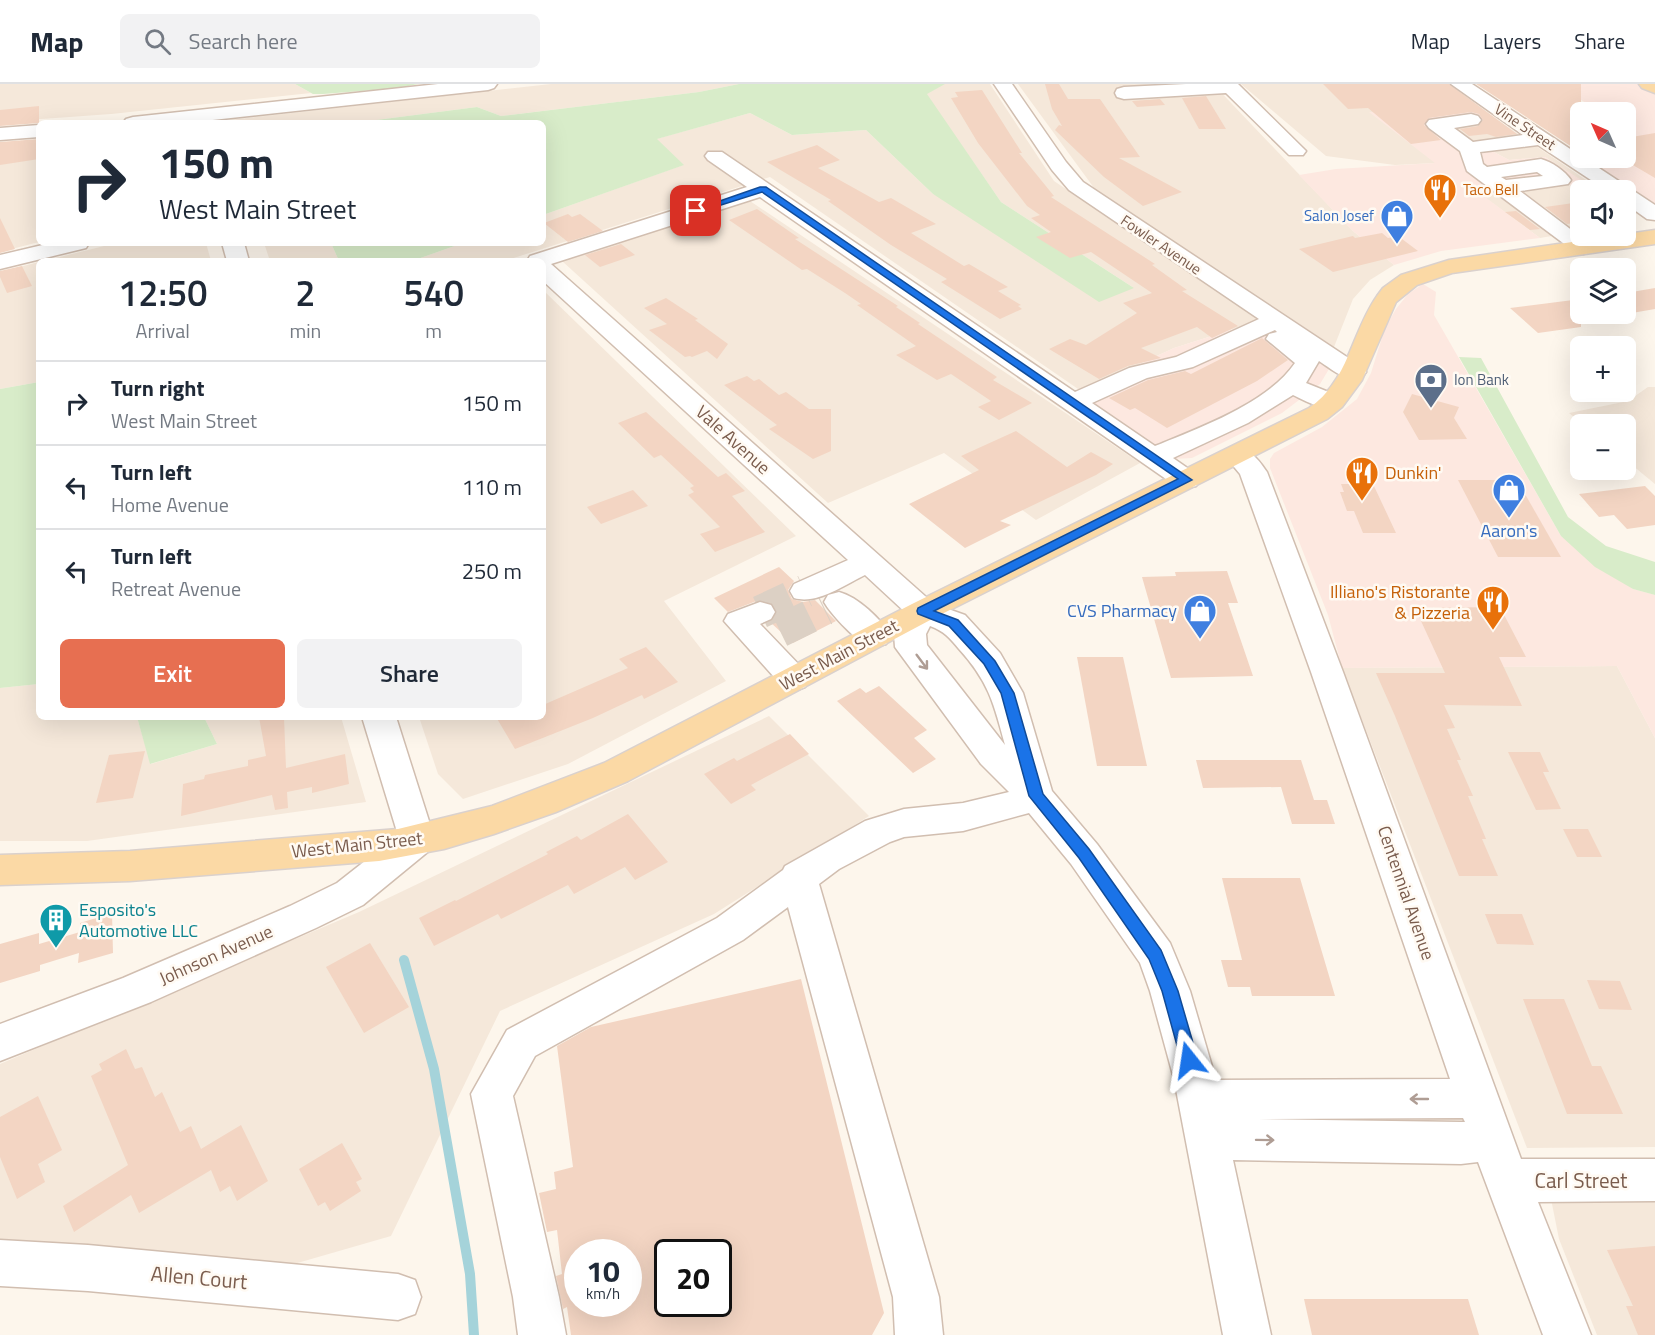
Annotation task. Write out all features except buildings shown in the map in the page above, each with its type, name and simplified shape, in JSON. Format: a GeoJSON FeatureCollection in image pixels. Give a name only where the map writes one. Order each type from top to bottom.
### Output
{"type":"FeatureCollection","features":[{"type":"Feature","properties":{"kind":"main road"},"geometry":{"type":"LineString","coordinates":[[1648,84],[1655,87]]}},
{"type":"Feature","properties":{"kind":"main road","name":"West Main Street"},"geometry":{"type":"LineString","coordinates":[[0,870],[78,871],[362,848],[417,840],[478,825],[566,795],[616,772],[923,611],[1239,456],[1304,421],[1332,402],[1353,372],[1390,292],[1409,280],[1449,267],[1655,237]]}},
{"type":"Feature","properties":{"kind":"street"},"geometry":{"type":"LineString","coordinates":[[197,120],[450,86],[488,84]]}},
{"type":"Feature","properties":{"kind":"street","name":"Fowler Avenue"},"geometry":{"type":"LineString","coordinates":[[1003,84],[1059,166],[1076,186],[1267,325],[1353,372]]}},
{"type":"Feature","properties":{"kind":"street","name":"Vine Street"},"geometry":{"type":"LineString","coordinates":[[1461,84],[1604,180]]}},
{"type":"Feature","properties":{"kind":"street"},"geometry":{"type":"LineString","coordinates":[[1124,93],[1230,85],[1296,151]]}},
{"type":"Feature","properties":{"kind":"street"},"geometry":{"type":"LineString","coordinates":[[1471,120],[1437,124],[1469,148],[1474,167],[1583,247]]}},
{"type":"Feature","properties":{"kind":"street"},"geometry":{"type":"LineString","coordinates":[[0,134],[36,132]]}},
{"type":"Feature","properties":{"kind":"street"},"geometry":{"type":"LineString","coordinates":[[1469,148],[1542,138]]}},
{"type":"Feature","properties":{"kind":"street"},"geometry":{"type":"LineString","coordinates":[[715,156],[1186,480]]}},
{"type":"Feature","properties":{"kind":"street"},"geometry":{"type":"LineString","coordinates":[[1483,174],[1541,165],[1561,180],[1502,187]]}},
{"type":"Feature","properties":{"kind":"street"},"geometry":{"type":"LineString","coordinates":[[546,258],[763,189]]}},
{"type":"Feature","properties":{"kind":"street"},"geometry":{"type":"LineString","coordinates":[[1636,202],[1655,214]]}},
{"type":"Feature","properties":{"kind":"street"},"geometry":{"type":"LineString","coordinates":[[0,262],[66,246]]}},
{"type":"Feature","properties":{"kind":"street","name":"Vale Avenue"},"geometry":{"type":"LineString","coordinates":[[546,272],[923,611]]}},
{"type":"Feature","properties":{"kind":"street"},"geometry":{"type":"LineString","coordinates":[[1074,402],[1138,373],[1184,362],[1267,325],[1308,362],[1289,385],[1261,406],[1194,440],[1153,457]]}},
{"type":"Feature","properties":{"kind":"street"},"geometry":{"type":"LineString","coordinates":[[1289,385],[1332,402]]}},
{"type":"Feature","properties":{"kind":"street","name":"Centennial Avenue"},"geometry":{"type":"LineString","coordinates":[[1239,456],[1253,472],[1331,682],[1507,1181],[1567,1335]]}},
{"type":"Feature","properties":{"kind":"street"},"geometry":{"type":"LineString","coordinates":[[868,562],[828,602],[875,636]]}},
{"type":"Feature","properties":{"kind":"street"},"geometry":{"type":"LineString","coordinates":[[1036,796],[1007,693],[989,661],[954,623],[923,611],[910,634],[911,647],[993,755],[1036,796],[1084,854],[1155,955],[1170,991],[1203,1120],[1247,1335]]}},
{"type":"Feature","properties":{"kind":"street"},"geometry":{"type":"LineString","coordinates":[[771,635],[794,679]]}},
{"type":"Feature","properties":{"kind":"street"},"geometry":{"type":"LineString","coordinates":[[380,720],[417,840]]}},
{"type":"Feature","properties":{"kind":"street"},"geometry":{"type":"LineString","coordinates":[[542,1335],[536,1297],[492,1094],[521,1043],[730,929],[798,877],[878,831],[903,823],[963,817],[1004,808],[1036,796]]}},
{"type":"Feature","properties":{"kind":"street","name":"Johnson Avenue"},"geometry":{"type":"LineString","coordinates":[[0,1043],[137,990],[303,917],[350,894],[417,840]]}},
{"type":"Feature","properties":{"kind":"street"},"geometry":{"type":"LineString","coordinates":[[798,877],[916,1297],[919,1335]]}},
{"type":"Feature","properties":{"kind":"street"},"geometry":{"type":"LineString","coordinates":[[1203,1120],[1478,1098]]}},
{"type":"Feature","properties":{"kind":"street"},"geometry":{"type":"LineString","coordinates":[[1203,1120],[1461,1143],[1493,1140]]}},
{"type":"Feature","properties":{"kind":"street","name":"Carl Street"},"geometry":{"type":"LineString","coordinates":[[1507,1181],[1655,1180]]}},
{"type":"Feature","properties":{"kind":"street","name":"Allen Court"},"geometry":{"type":"LineString","coordinates":[[0,1263],[88,1268],[398,1298]]}},
{"type":"Feature","properties":{"kind":"shaded area"},"geometry":{"type":"Polygon","coordinates":[[[0,84],[295,84],[311,93],[111,114],[0,122],[0,84]]]}},
{"type":"Feature","properties":{"kind":"shaded area"},"geometry":{"type":"Polygon","coordinates":[[[551,84],[739,84],[699,92],[501,116],[477,107],[376,120],[229,120],[551,84]]]}},
{"type":"Feature","properties":{"kind":"shaded area"},"geometry":{"type":"Polygon","coordinates":[[[944,84],[990,84],[1054,181],[1262,320],[1174,348],[1081,391],[770,177],[514,258],[420,258],[454,246],[546,246],[546,214],[683,165],[656,139],[750,113],[792,135],[866,130],[933,194],[1134,288],[1001,202],[926,94],[944,84]]]}},
{"type":"Feature","properties":{"kind":"shaded area"},"geometry":{"type":"Polygon","coordinates":[[[1018,84],[1213,84],[1353,231],[1394,265],[1370,280],[1353,299],[1334,347],[1324,344],[1097,192],[1018,84]]]}},
{"type":"Feature","properties":{"kind":"shaded area"},"geometry":{"type":"Polygon","coordinates":[[[1241,84],[1444,84],[1586,180],[1580,180],[1545,157],[1509,160],[1443,125],[1370,112],[1436,163],[1395,165],[1326,156],[1241,84]]]}},
{"type":"Feature","properties":{"kind":"shaded area"},"geometry":{"type":"Polygon","coordinates":[[[1558,84],[1655,84],[1655,208],[1636,195],[1636,180],[1615,180],[1598,168],[1636,168],[1636,102],[1584,102],[1558,84]]]}},
{"type":"Feature","properties":{"kind":"shaded area"},"geometry":{"type":"Polygon","coordinates":[[[1476,109],[1490,119],[1445,126],[1509,160],[1545,157],[1581,180],[1570,180],[1570,185],[1481,194],[1540,238],[1441,251],[1394,265],[1353,231],[1299,175],[1336,169],[1435,163],[1369,112],[1476,109]]]}},
{"type":"Feature","properties":{"kind":"shaded area"},"geometry":{"type":"Polygon","coordinates":[[[36,140],[36,243],[0,252],[0,143],[36,140]]]}},
{"type":"Feature","properties":{"kind":"shaded area"},"geometry":{"type":"Polygon","coordinates":[[[1570,184],[1570,233],[1540,238],[1480,194],[1570,184]]]}},
{"type":"Feature","properties":{"kind":"shaded area"},"geometry":{"type":"Polygon","coordinates":[[[750,201],[1140,463],[1036,520],[944,453],[828,503],[562,261],[750,201]]]}},
{"type":"Feature","properties":{"kind":"shaded area"},"geometry":{"type":"Polygon","coordinates":[[[104,246],[207,246],[210,258],[56,258],[104,246]]]}},
{"type":"Feature","properties":{"kind":"shaded area"},"geometry":{"type":"Polygon","coordinates":[[[265,246],[332,246],[338,258],[269,258],[265,246]]]}},
{"type":"Feature","properties":{"kind":"shaded area"},"geometry":{"type":"Polygon","coordinates":[[[36,263],[36,383],[0,389],[0,272],[36,263]]]}},
{"type":"Feature","properties":{"kind":"shaded area"},"geometry":{"type":"Polygon","coordinates":[[[1423,284],[1436,292],[1434,315],[1561,536],[1633,589],[1655,595],[1655,738],[1617,666],[1342,668],[1328,615],[1270,468],[1270,459],[1274,453],[1322,427],[1357,399],[1371,373],[1385,328],[1408,294],[1423,284]]]}},
{"type":"Feature","properties":{"kind":"shaded area"},"geometry":{"type":"Polygon","coordinates":[[[546,293],[796,536],[664,601],[726,681],[568,764],[463,799],[438,774],[420,720],[546,720],[546,293]]]}},
{"type":"Feature","properties":{"kind":"shaded area"},"geometry":{"type":"Polygon","coordinates":[[[1262,320],[1329,369],[1320,384],[1282,413],[1192,458],[1173,459],[1075,391],[1081,391],[1174,348],[1262,320]]]}},
{"type":"Feature","properties":{"kind":"shaded area"},"geometry":{"type":"Polygon","coordinates":[[[1648,387],[1655,387],[1655,484],[1636,468],[1636,414],[1569,413],[1623,402],[1636,402],[1636,395],[1648,387]]]}},
{"type":"Feature","properties":{"kind":"shaded area"},"geometry":{"type":"Polygon","coordinates":[[[1617,666],[1655,738],[1655,1147],[1527,1148],[1342,668],[1617,666]]]}},
{"type":"Feature","properties":{"kind":"shaded area"},"geometry":{"type":"Polygon","coordinates":[[[36,684],[36,720],[138,720],[151,764],[217,744],[205,720],[342,720],[366,802],[87,841],[0,841],[0,688],[36,684]]]}},
{"type":"Feature","properties":{"kind":"shaded area"},"geometry":{"type":"Polygon","coordinates":[[[769,716],[869,816],[714,914],[500,1011],[391,1236],[287,1266],[0,1245],[0,1064],[359,912],[769,716]]]}},
{"type":"Feature","properties":{"kind":"shaded area"},"geometry":{"type":"Polygon","coordinates":[[[1551,1199],[1655,1199],[1655,1335],[1597,1335],[1559,1239],[1551,1199]]]}},
{"type":"Feature","properties":{"kind":"green space"},"geometry":{"type":"Polygon","coordinates":[[[295,84],[418,84],[399,88],[313,94],[295,84]]]}},
{"type":"Feature","properties":{"kind":"green space"},"geometry":{"type":"Polygon","coordinates":[[[739,84],[945,84],[927,94],[1001,202],[1134,288],[1099,302],[933,194],[866,130],[792,135],[750,113],[657,139],[684,165],[546,214],[546,120],[376,120],[477,107],[501,116],[699,92],[739,84]]]}},
{"type":"Feature","properties":{"kind":"green space"},"geometry":{"type":"Polygon","coordinates":[[[332,246],[454,246],[420,258],[338,258],[332,246]]]}},
{"type":"Feature","properties":{"kind":"green space"},"geometry":{"type":"Polygon","coordinates":[[[1459,357],[1481,358],[1568,517],[1606,546],[1655,562],[1655,595],[1633,589],[1595,567],[1561,536],[1459,357]]]}},
{"type":"Feature","properties":{"kind":"green space"},"geometry":{"type":"Polygon","coordinates":[[[36,383],[36,684],[0,688],[0,389],[36,383]]]}},
{"type":"Feature","properties":{"kind":"green space"},"geometry":{"type":"Polygon","coordinates":[[[138,720],[205,720],[217,744],[150,764],[138,720]]]}},
{"type":"Feature","properties":{"kind":"waterway"},"geometry":{"type":"LineString","coordinates":[[404,960],[434,1069],[470,1274],[474,1335]]}},
{"type":"Feature","properties":{"kind":"tunnel"},"geometry":{"type":"LineString","coordinates":[[760,612],[805,591]]}},
{"type":"Feature","properties":{"kind":"tunnel"},"geometry":{"type":"LineString","coordinates":[[780,631],[825,609]]}},
{"type":"Feature","properties":{"kind":"place","name":"Taco Bell"},"geometry":{"type":"Point","coordinates":[1440,219]}},
{"type":"Feature","properties":{"kind":"place","name":"Salon Josef"},"geometry":{"type":"Point","coordinates":[1397,245]}},
{"type":"Feature","properties":{"kind":"place","name":"Ion Bank"},"geometry":{"type":"Point","coordinates":[1431,409]}},
{"type":"Feature","properties":{"kind":"place","name":"Dunkin'"},"geometry":{"type":"Point","coordinates":[1362,502]}},
{"type":"Feature","properties":{"kind":"place","name":"Aaron's"},"geometry":{"type":"Point","coordinates":[1509,519]}},
{"type":"Feature","properties":{"kind":"place","name":"Illiano's Ristorante & Pizzeria"},"geometry":{"type":"Point","coordinates":[1493,631]}},
{"type":"Feature","properties":{"kind":"place","name":"CVS Pharmacy"},"geometry":{"type":"Point","coordinates":[1200,640]}},
{"type":"Feature","properties":{"kind":"place","name":"Esposito's Automotive LLC"},"geometry":{"type":"Point","coordinates":[56,949]}},
{"type":"Feature","properties":{"kind":"route"},"geometry":{"type":"LineString","coordinates":[[696,211],[763,189],[1186,480],[923,611],[954,623],[989,661],[1007,693],[1036,796],[1084,854],[1132,919],[1155,955],[1170,991],[1189,1060]]}}]}
